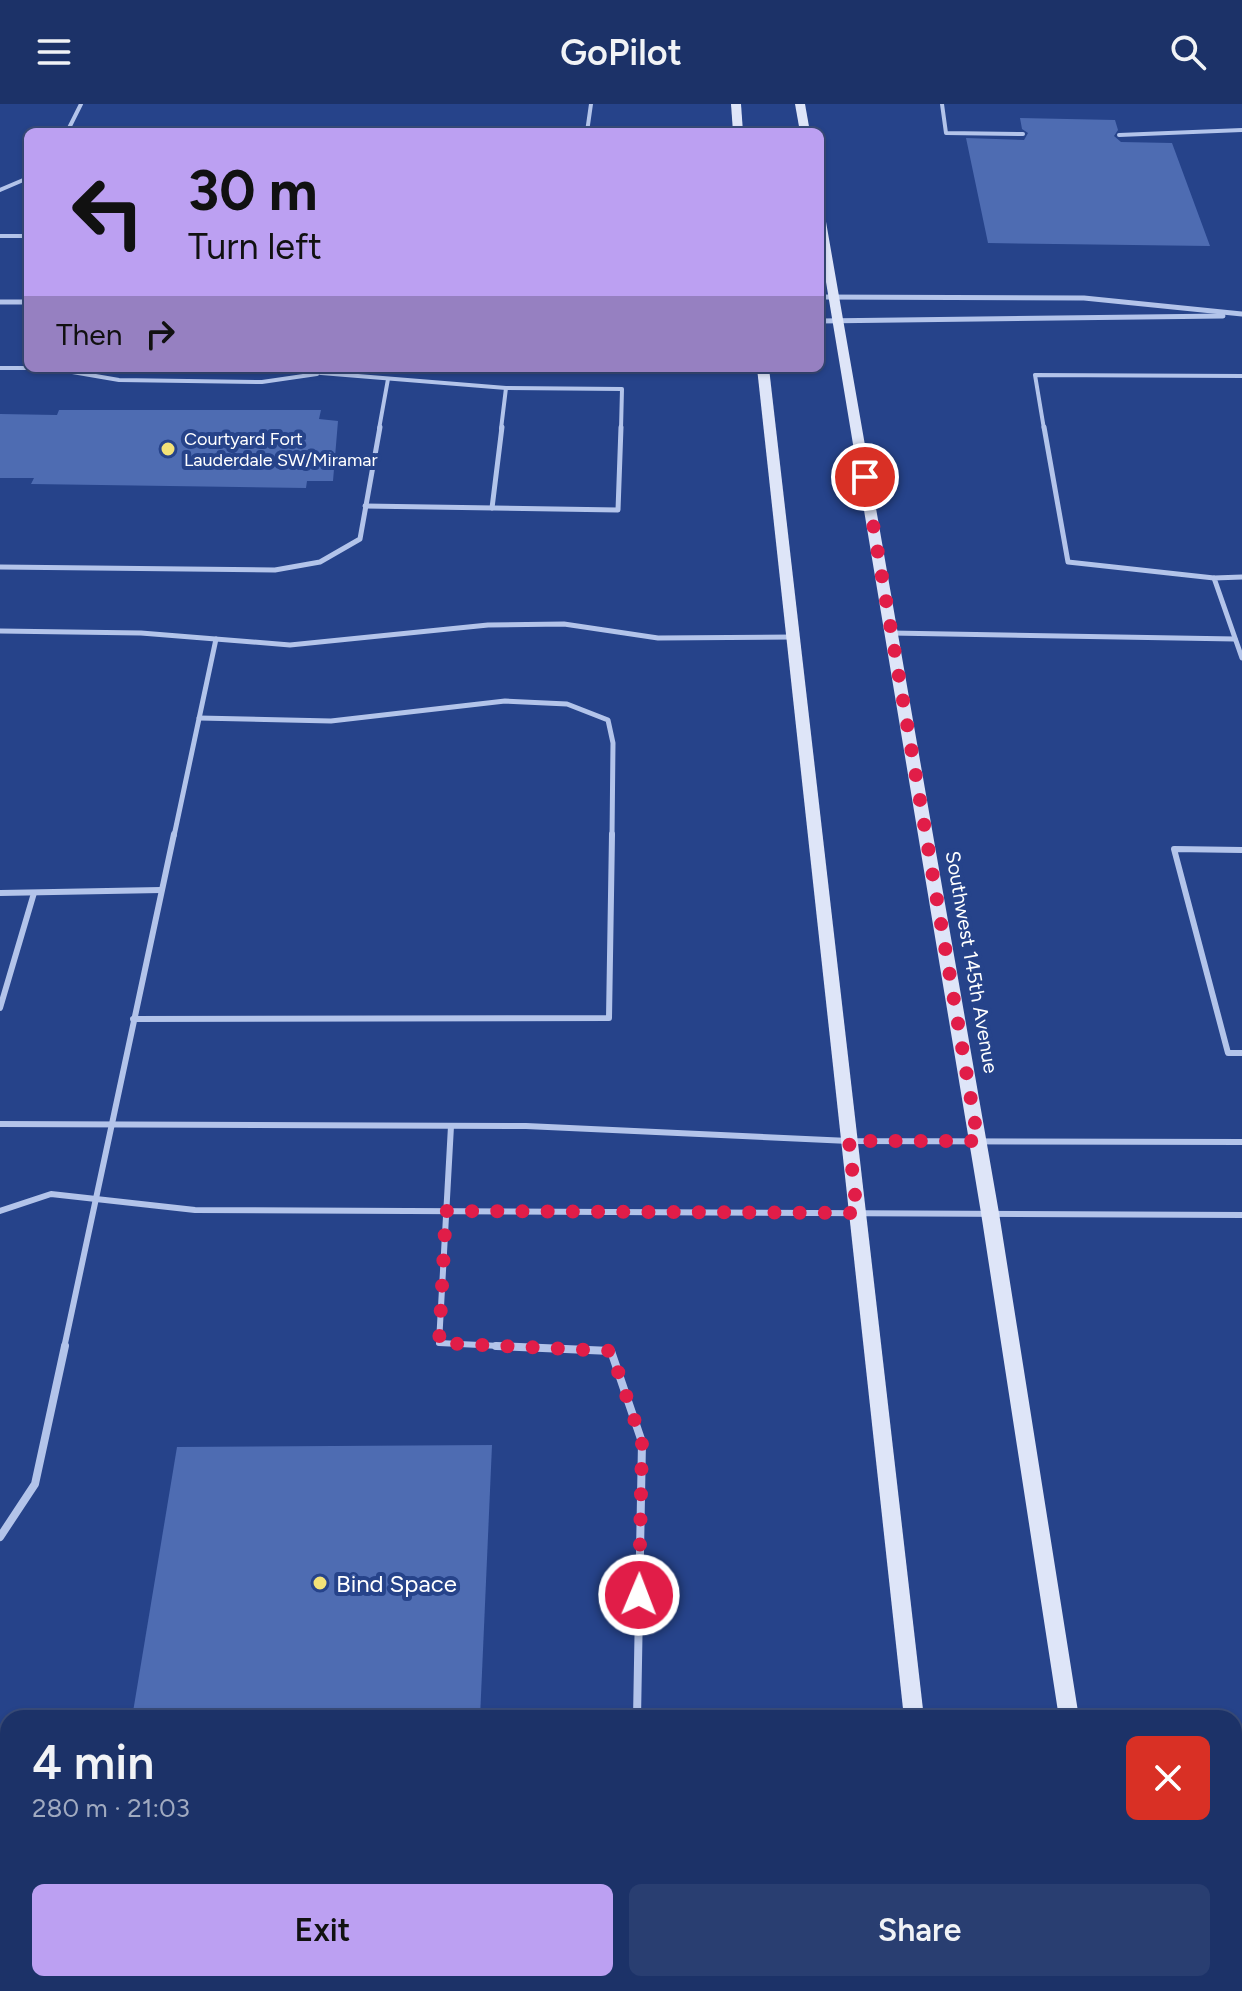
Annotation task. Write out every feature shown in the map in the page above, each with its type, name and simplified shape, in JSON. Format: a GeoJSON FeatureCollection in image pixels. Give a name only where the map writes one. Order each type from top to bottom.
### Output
{"type":"FeatureCollection","features":[{"type":"Feature","properties":{"kind":"street"},"geometry":{"type":"LineString","coordinates":[[736,104],[738,128]]}},
{"type":"Feature","properties":{"kind":"street"},"geometry":{"type":"LineString","coordinates":[[800,104],[804,128]]}},
{"type":"Feature","properties":{"kind":"street","name":"Southwest 145th Avenue"},"geometry":{"type":"LineString","coordinates":[[824,262],[827,297],[838,321],[978,1141],[1068,1710]]}},
{"type":"Feature","properties":{"kind":"street"},"geometry":{"type":"LineString","coordinates":[[827,297],[1084,298],[1242,315]]}},
{"type":"Feature","properties":{"kind":"street"},"geometry":{"type":"LineString","coordinates":[[0,302],[24,302]]}},
{"type":"Feature","properties":{"kind":"street"},"geometry":{"type":"LineString","coordinates":[[824,321],[1090,320],[1242,315]]}},
{"type":"Feature","properties":{"kind":"street"},"geometry":{"type":"LineString","coordinates":[[763,372],[913,1710]]}},
{"type":"Feature","properties":{"kind":"lane"},"geometry":{"type":"LineString","coordinates":[[69,128],[81,104]]}},
{"type":"Feature","properties":{"kind":"lane"},"geometry":{"type":"LineString","coordinates":[[588,128],[591,104]]}},
{"type":"Feature","properties":{"kind":"lane"},"geometry":{"type":"LineString","coordinates":[[942,104],[946,133],[1023,134]]}},
{"type":"Feature","properties":{"kind":"lane"},"geometry":{"type":"LineString","coordinates":[[1119,135],[1242,130]]}},
{"type":"Feature","properties":{"kind":"lane"},"geometry":{"type":"LineString","coordinates":[[0,190],[24,180]]}},
{"type":"Feature","properties":{"kind":"lane"},"geometry":{"type":"LineString","coordinates":[[0,236],[24,236]]}},
{"type":"Feature","properties":{"kind":"lane"},"geometry":{"type":"LineString","coordinates":[[0,368],[24,368]]}},
{"type":"Feature","properties":{"kind":"lane"},"geometry":{"type":"LineString","coordinates":[[78,372],[135,380],[262,382],[311,372]]}},
{"type":"Feature","properties":{"kind":"lane"},"geometry":{"type":"LineString","coordinates":[[336,372],[506,388],[622,389],[618,510],[365,506]]}},
{"type":"Feature","properties":{"kind":"lane"},"geometry":{"type":"LineString","coordinates":[[1242,376],[1035,375],[1068,562],[1214,578],[1242,577]]}},
{"type":"Feature","properties":{"kind":"lane"},"geometry":{"type":"LineString","coordinates":[[0,567],[300,568],[336,557],[360,539],[388,379]]}},
{"type":"Feature","properties":{"kind":"lane"},"geometry":{"type":"LineString","coordinates":[[492,508],[506,388]]}},
{"type":"Feature","properties":{"kind":"lane"},"geometry":{"type":"LineString","coordinates":[[1214,578],[1242,658]]}},
{"type":"Feature","properties":{"kind":"lane"},"geometry":{"type":"LineString","coordinates":[[0,631],[141,633],[290,645],[488,625],[564,624],[658,638],[793,637]]}},
{"type":"Feature","properties":{"kind":"lane"},"geometry":{"type":"LineString","coordinates":[[891,633],[1235,639]]}},
{"type":"Feature","properties":{"kind":"lane"},"geometry":{"type":"LineString","coordinates":[[0,1537],[35,1484],[216,639]]}},
{"type":"Feature","properties":{"kind":"lane"},"geometry":{"type":"LineString","coordinates":[[133,1019],[609,1018],[613,743],[608,720],[567,704],[505,701],[331,721],[199,718]]}},
{"type":"Feature","properties":{"kind":"lane"},"geometry":{"type":"LineString","coordinates":[[1242,850],[1174,849],[1228,1053],[1242,1053]]}},
{"type":"Feature","properties":{"kind":"lane"},"geometry":{"type":"LineString","coordinates":[[0,893],[161,890]]}},
{"type":"Feature","properties":{"kind":"lane"},"geometry":{"type":"LineString","coordinates":[[0,1008],[34,893]]}},
{"type":"Feature","properties":{"kind":"lane"},"geometry":{"type":"LineString","coordinates":[[0,1124],[541,1127],[849,1141],[1242,1142]]}},
{"type":"Feature","properties":{"kind":"lane"},"geometry":{"type":"LineString","coordinates":[[451,1126],[439,1343],[611,1351],[642,1442],[637,1710]]}},
{"type":"Feature","properties":{"kind":"lane"},"geometry":{"type":"LineString","coordinates":[[0,1211],[51,1194],[195,1210],[1242,1215]]}},
{"type":"Feature","properties":{"kind":"building"},"geometry":{"type":"Polygon","coordinates":[[[1020,118],[1115,120],[1118,130],[1114,136],[1121,142],[1172,143],[1210,246],[988,243],[966,138],[1024,140],[1028,133],[1022,129],[1020,118]]]}},
{"type":"Feature","properties":{"kind":"building","name":"Courtyard Fort Lauderdale SW/Miramar"},"geometry":{"type":"Polygon","coordinates":[[[59,410],[321,410],[319,419],[338,421],[333,481],[307,481],[306,488],[31,484],[34,478],[0,478],[0,414],[57,415],[59,410]]]}},
{"type":"Feature","properties":{"kind":"building","name":"Bind Space"},"geometry":{"type":"Polygon","coordinates":[[[492,1445],[480,1710],[133,1710],[177,1447],[492,1445]]]}},
{"type":"Feature","properties":{"kind":"place","name":"Courtyard Fort Lauderdale SW/Miramar"},"geometry":{"type":"Point","coordinates":[168,449]}},
{"type":"Feature","properties":{"kind":"place","name":"Bind Space"},"geometry":{"type":"Point","coordinates":[320,1583]}},
{"type":"Feature","properties":{"kind":"route"},"geometry":{"type":"LineString","coordinates":[[639,1595],[642,1442],[611,1351],[439,1343],[446,1211],[857,1213],[849,1141],[978,1141],[865,477]]}}]}
